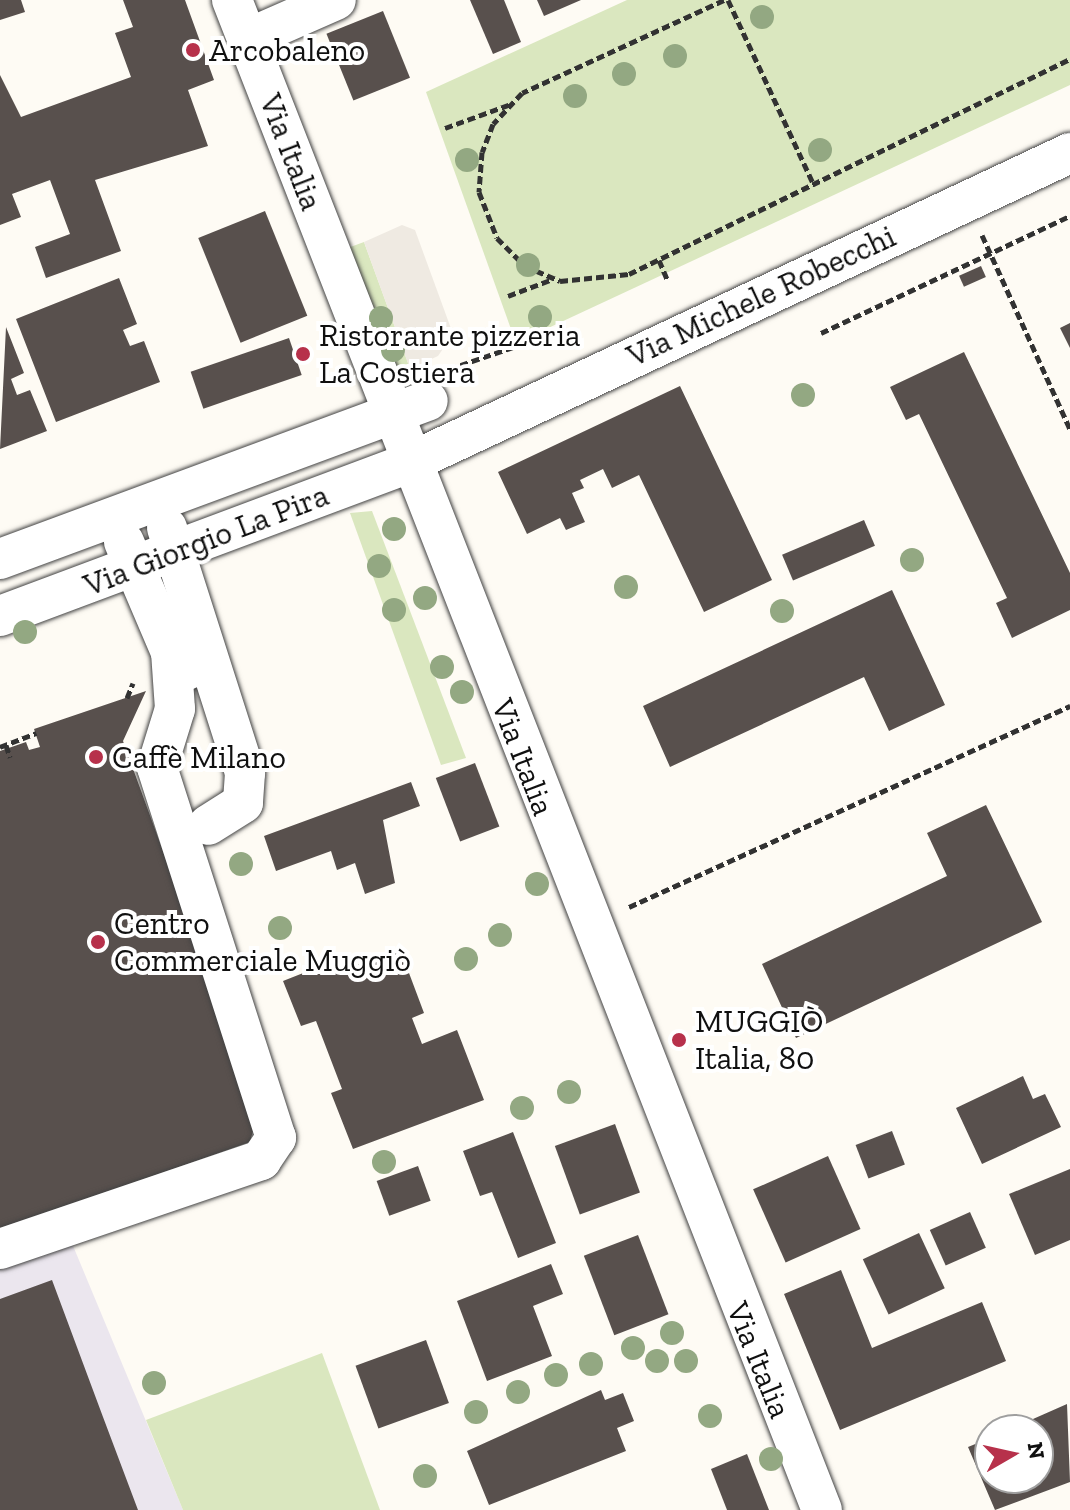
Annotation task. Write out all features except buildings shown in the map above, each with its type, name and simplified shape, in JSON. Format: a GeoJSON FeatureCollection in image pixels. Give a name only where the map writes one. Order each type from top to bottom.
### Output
{"type":"FeatureCollection","features":[{"type":"Feature","properties":{"kind":"street","name":"Via Italia"},"geometry":{"type":"LineString","coordinates":[[232,0],[247,39],[419,398],[411,462],[822,1510]]}},
{"type":"Feature","properties":{"kind":"street"},"geometry":{"type":"LineString","coordinates":[[247,39],[336,0]]}},
{"type":"Feature","properties":{"kind":"street","name":"Via Michele Robecchi"},"geometry":{"type":"LineString","coordinates":[[411,462],[1070,153]]}},
{"type":"Feature","properties":{"kind":"street","name":"Via Giorgio La Pira"},"geometry":{"type":"LineString","coordinates":[[0,559],[159,505],[419,398]]}},
{"type":"Feature","properties":{"kind":"street","name":"Via Giorgio La Pira"},"geometry":{"type":"LineString","coordinates":[[0,616],[175,553],[411,462]]}},
{"type":"Feature","properties":{"kind":"street"},"geometry":{"type":"LineString","coordinates":[[159,505],[227,703],[245,773],[243,803],[208,825]]}},
{"type":"Feature","properties":{"kind":"street"},"geometry":{"type":"LineString","coordinates":[[0,1249],[261,1160],[276,1138],[157,767],[175,709],[171,652],[133,568],[116,520]]}},
{"type":"Feature","properties":{"kind":"street"},"geometry":{"type":"LineString","coordinates":[[171,652],[227,703]]}},
{"type":"Feature","properties":{"kind":"path"},"geometry":{"type":"LineString","coordinates":[[554,278],[525,266],[497,238],[479,192],[482,152],[522,93],[726,0],[814,185]]}},
{"type":"Feature","properties":{"kind":"path"},"geometry":{"type":"LineString","coordinates":[[508,296],[554,278],[629,274],[1070,59]]}},
{"type":"Feature","properties":{"kind":"path"},"geometry":{"type":"LineString","coordinates":[[445,128],[512,104]]}},
{"type":"Feature","properties":{"kind":"path"},"geometry":{"type":"LineString","coordinates":[[967,202],[1070,429]]}},
{"type":"Feature","properties":{"kind":"path"},"geometry":{"type":"LineString","coordinates":[[821,333],[1070,216]]}},
{"type":"Feature","properties":{"kind":"path"},"geometry":{"type":"LineString","coordinates":[[659,260],[668,281]]}},
{"type":"Feature","properties":{"kind":"path"},"geometry":{"type":"LineString","coordinates":[[419,398],[516,346]]}},
{"type":"Feature","properties":{"kind":"path"},"geometry":{"type":"LineString","coordinates":[[621,911],[1070,706]]}},
{"type":"Feature","properties":{"kind":"path"},"geometry":{"type":"LineString","coordinates":[[10,757],[3,746],[36,733]]}},
{"type":"Feature","properties":{"kind":"shaded area"},"geometry":{"type":"Polygon","coordinates":[[[402,225],[415,230],[453,334],[438,356],[410,369],[364,242],[402,225]]]}},
{"type":"Feature","properties":{"kind":"shaded area"},"geometry":{"type":"Polygon","coordinates":[[[71,1241],[183,1510],[0,1510],[0,1267],[71,1241]]]}},
{"type":"Feature","properties":{"kind":"green space"},"geometry":{"type":"Polygon","coordinates":[[[627,0],[1070,0],[1070,85],[516,343],[426,92],[627,0]]]}},
{"type":"Feature","properties":{"kind":"green space"},"geometry":{"type":"Polygon","coordinates":[[[364,242],[410,369],[395,374],[349,247],[364,242]]]}},
{"type":"Feature","properties":{"kind":"green space"},"geometry":{"type":"Polygon","coordinates":[[[372,511],[466,758],[441,765],[350,513],[372,511]]]}},
{"type":"Feature","properties":{"kind":"green space"},"geometry":{"type":"Polygon","coordinates":[[[322,1353],[380,1510],[183,1510],[146,1420],[322,1353]]]}},
{"type":"Feature","properties":{"kind":"place","name":"Arcobaleno"},"geometry":{"type":"Point","coordinates":[193,50]}},
{"type":"Feature","properties":{"kind":"place","name":"Ristorante pizzeria La Costiera"},"geometry":{"type":"Point","coordinates":[303,354]}},
{"type":"Feature","properties":{"kind":"place","name":"Caffè Milano"},"geometry":{"type":"Point","coordinates":[96,757]}},
{"type":"Feature","properties":{"kind":"place","name":"Centro Commerciale Muggiò"},"geometry":{"type":"Point","coordinates":[98,942]}},
{"type":"Feature","properties":{"kind":"place","name":"MUGGIÒ Italia, 80"},"geometry":{"type":"Point","coordinates":[679,1040]}}]}
